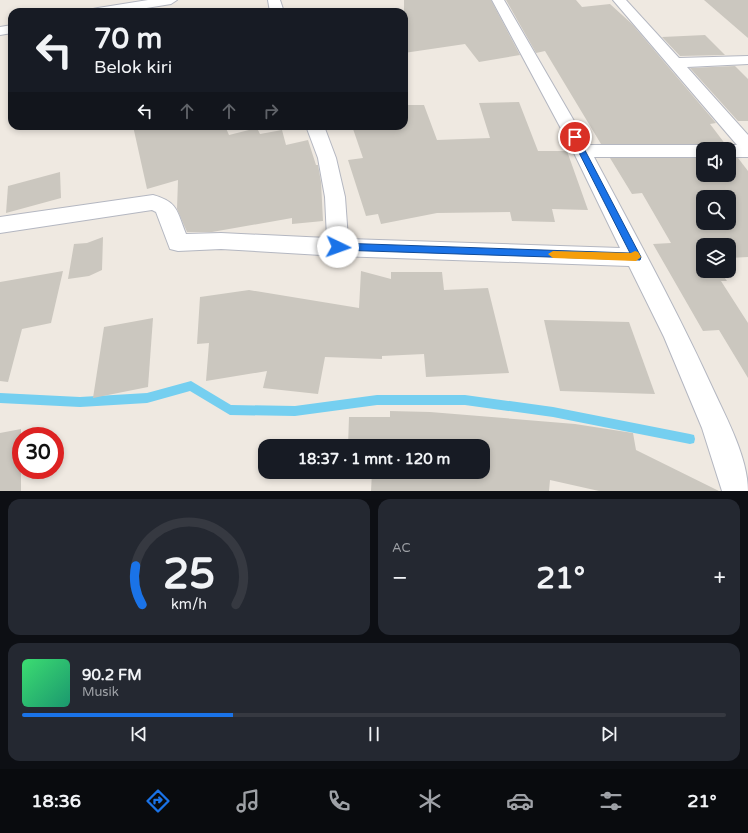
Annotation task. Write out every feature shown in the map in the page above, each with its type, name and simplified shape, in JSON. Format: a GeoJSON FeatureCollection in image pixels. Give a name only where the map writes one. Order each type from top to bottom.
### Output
{"type":"FeatureCollection","features":[{"type":"Feature","properties":{"kind":"street"},"geometry":{"type":"LineString","coordinates":[[122,8],[171,0]]}},
{"type":"Feature","properties":{"kind":"street"},"geometry":{"type":"LineString","coordinates":[[498,0],[582,151],[676,334],[716,428],[738,491]]}},
{"type":"Feature","properties":{"kind":"street"},"geometry":{"type":"LineString","coordinates":[[619,0],[748,146]]}},
{"type":"Feature","properties":{"kind":"street"},"geometry":{"type":"LineString","coordinates":[[674,63],[748,60]]}},
{"type":"Feature","properties":{"kind":"street"},"geometry":{"type":"LineString","coordinates":[[317,130],[328,158],[334,189],[338,247]]}},
{"type":"Feature","properties":{"kind":"street"},"geometry":{"type":"LineString","coordinates":[[582,151],[696,151]]}},
{"type":"Feature","properties":{"kind":"street"},"geometry":{"type":"LineString","coordinates":[[736,151],[748,151]]}},
{"type":"Feature","properties":{"kind":"street"},"geometry":{"type":"LineString","coordinates":[[0,225],[153,202],[163,206],[166,210],[178,243],[221,241],[338,247],[636,257]]}},
{"type":"Feature","properties":{"kind":"building"},"geometry":{"type":"Polygon","coordinates":[[[404,0],[491,0],[520,55],[479,62],[465,44],[408,52],[408,8],[404,8],[404,0]]]}},
{"type":"Feature","properties":{"kind":"building"},"geometry":{"type":"Polygon","coordinates":[[[506,0],[576,0],[582,7],[610,4],[632,24],[716,123],[710,124],[724,142],[696,142],[696,144],[601,144],[545,51],[536,53],[506,0]]]}},
{"type":"Feature","properties":{"kind":"building"},"geometry":{"type":"Polygon","coordinates":[[[704,0],[748,0],[748,38],[704,0]]]}},
{"type":"Feature","properties":{"kind":"building"},"geometry":{"type":"Polygon","coordinates":[[[705,35],[725,55],[680,56],[662,37],[705,35]]]}},
{"type":"Feature","properties":{"kind":"building"},"geometry":{"type":"Polygon","coordinates":[[[735,66],[748,79],[748,121],[738,121],[690,68],[735,66]]]}},
{"type":"Feature","properties":{"kind":"building"},"geometry":{"type":"Polygon","coordinates":[[[519,102],[538,151],[567,151],[588,210],[552,209],[555,222],[512,221],[510,212],[437,213],[381,224],[378,214],[366,216],[348,160],[363,158],[353,130],[408,130],[408,105],[424,105],[437,140],[490,138],[479,103],[519,102]]]}},
{"type":"Feature","properties":{"kind":"building"},"geometry":{"type":"Polygon","coordinates":[[[134,130],[227,130],[229,135],[249,130],[258,130],[260,134],[282,130],[286,145],[308,140],[316,165],[318,165],[321,182],[323,221],[292,224],[292,218],[212,232],[187,232],[177,209],[178,180],[147,189],[134,130]]]}},
{"type":"Feature","properties":{"kind":"building"},"geometry":{"type":"Polygon","coordinates":[[[610,158],[696,158],[696,182],[736,182],[736,158],[738,158],[748,171],[748,257],[736,258],[736,238],[696,238],[696,278],[725,278],[727,281],[721,281],[748,323],[748,378],[719,330],[703,331],[653,244],[671,243],[642,193],[632,194],[610,158]]]}},
{"type":"Feature","properties":{"kind":"building"},"geometry":{"type":"Polygon","coordinates":[[[60,172],[61,198],[6,213],[8,186],[60,172]]]}},
{"type":"Feature","properties":{"kind":"building"},"geometry":{"type":"Polygon","coordinates":[[[103,237],[102,270],[89,276],[68,279],[74,244],[87,243],[103,237]]]}},
{"type":"Feature","properties":{"kind":"building"},"geometry":{"type":"Polygon","coordinates":[[[63,271],[51,323],[22,329],[8,382],[0,381],[0,282],[63,271]]]}},
{"type":"Feature","properties":{"kind":"building"},"geometry":{"type":"Polygon","coordinates":[[[361,271],[391,279],[391,272],[442,272],[444,290],[488,288],[509,373],[426,377],[424,354],[382,356],[382,359],[325,357],[318,394],[263,388],[267,371],[206,381],[209,343],[197,344],[200,297],[249,290],[359,308],[361,271]]]}},
{"type":"Feature","properties":{"kind":"building"},"geometry":{"type":"Polygon","coordinates":[[[153,318],[148,387],[93,398],[104,327],[153,318]]]}},
{"type":"Feature","properties":{"kind":"building"},"geometry":{"type":"Polygon","coordinates":[[[544,320],[629,322],[655,394],[560,391],[544,320]]]}},
{"type":"Feature","properties":{"kind":"building"},"geometry":{"type":"Polygon","coordinates":[[[390,411],[430,412],[575,424],[633,433],[636,450],[719,491],[599,491],[550,480],[549,491],[371,491],[372,479],[490,479],[490,439],[348,439],[349,417],[390,417],[390,411]]]}},
{"type":"Feature","properties":{"kind":"building"},"geometry":{"type":"Polygon","coordinates":[[[12,431],[12,479],[21,479],[21,491],[0,491],[0,433],[12,431]]]}},
{"type":"Feature","properties":{"kind":"waterway"},"geometry":{"type":"LineString","coordinates":[[0,398],[80,402],[147,398],[191,386],[230,410],[295,411],[377,400],[465,400],[553,412],[690,439]]}},
{"type":"Feature","properties":{"kind":"slow traffic"},"geometry":{"type":"LineString","coordinates":[[553,254],[636,257],[635,254]]}},
{"type":"Feature","properties":{"kind":"route"},"geometry":{"type":"LineString","coordinates":[[338,247],[636,257],[575,137]]}}]}
